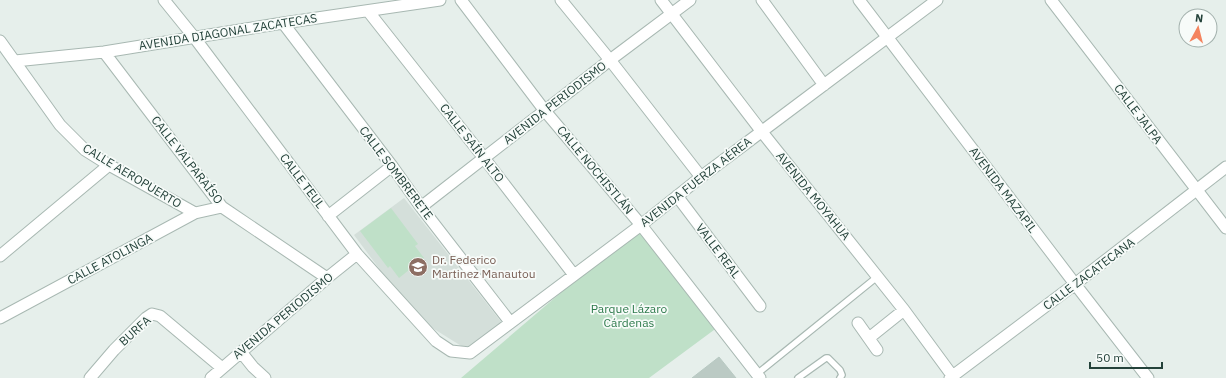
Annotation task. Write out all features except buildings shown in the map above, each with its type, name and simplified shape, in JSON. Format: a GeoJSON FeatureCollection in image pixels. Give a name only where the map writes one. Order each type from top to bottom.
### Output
{"type":"FeatureCollection","features":[{"type":"Feature","properties":{"kind":"street","name":"CALLE TEUL"},"geometry":{"type":"LineString","coordinates":[[164,0],[357,254],[436,341],[452,351]]}},
{"type":"Feature","properties":{"kind":"street","name":"AVENIDA DIAGONAL ZACATECAS"},"geometry":{"type":"LineString","coordinates":[[15,61],[104,52],[283,23],[440,0]]}},
{"type":"Feature","properties":{"kind":"street","name":"CALLE NOCHISTLÁN"},"geometry":{"type":"LineString","coordinates":[[461,0],[545,111],[641,225],[758,376]]}},
{"type":"Feature","properties":{"kind":"street"},"geometry":{"type":"LineString","coordinates":[[560,0],[610,60],[701,177]]}},
{"type":"Feature","properties":{"kind":"street","name":"AVENIDA MOYAHUA"},"geometry":{"type":"LineString","coordinates":[[661,0],[762,132],[904,310],[952,377]]}},
{"type":"Feature","properties":{"kind":"street","name":"AVENIDA PERIODISMO"},"geometry":{"type":"LineString","coordinates":[[421,207],[610,60],[690,0]]}},
{"type":"Feature","properties":{"kind":"street"},"geometry":{"type":"LineString","coordinates":[[762,0],[824,85]]}},
{"type":"Feature","properties":{"kind":"street","name":"AVENIDA MAZAPIL"},"geometry":{"type":"LineString","coordinates":[[859,0],[1148,378]]}},
{"type":"Feature","properties":{"kind":"street","name":"AVENIDA FUERZA AÉREA"},"geometry":{"type":"LineString","coordinates":[[452,351],[470,353],[937,0]]}},
{"type":"Feature","properties":{"kind":"street","name":"CALLE JALPA"},"geometry":{"type":"LineString","coordinates":[[1051,0],[1226,228]]}},
{"type":"Feature","properties":{"kind":"street","name":"CALLE SAÍN ALTO"},"geometry":{"type":"LineString","coordinates":[[368,11],[574,275]]}},
{"type":"Feature","properties":{"kind":"street","name":"CALLE SOMBRERETE"},"geometry":{"type":"LineString","coordinates":[[283,23],[392,166],[421,207],[510,322]]}},
{"type":"Feature","properties":{"kind":"street","name":"CALLE AEROPUERTO"},"geometry":{"type":"LineString","coordinates":[[0,41],[60,125],[85,150],[194,213]]}},
{"type":"Feature","properties":{"kind":"street","name":"CALLE VALPARAÍSO"},"geometry":{"type":"LineString","coordinates":[[104,52],[222,207],[327,278]]}},
{"type":"Feature","properties":{"kind":"street"},"geometry":{"type":"LineString","coordinates":[[0,256],[109,165]]}},
{"type":"Feature","properties":{"kind":"street"},"geometry":{"type":"LineString","coordinates":[[328,216],[392,166]]}},
{"type":"Feature","properties":{"kind":"street","name":"CALLE ZACATECANA"},"geometry":{"type":"LineString","coordinates":[[952,377],[1226,167]]}},
{"type":"Feature","properties":{"kind":"street","name":"VALLE REAL"},"geometry":{"type":"LineString","coordinates":[[677,196],[760,306]]}},
{"type":"Feature","properties":{"kind":"street","name":"CALLE ATOLINGA"},"geometry":{"type":"LineString","coordinates":[[0,318],[194,213],[222,207]]}},
{"type":"Feature","properties":{"kind":"street","name":"AVENIDA PERIODISMO"},"geometry":{"type":"LineString","coordinates":[[211,378],[357,254]]}},
{"type":"Feature","properties":{"kind":"street"},"geometry":{"type":"LineString","coordinates":[[869,338],[904,310]]}},
{"type":"Feature","properties":{"kind":"street","name":"BURFA"},"geometry":{"type":"LineString","coordinates":[[90,378],[114,350],[146,318],[152,314],[160,316],[222,368]]}},
{"type":"Feature","properties":{"kind":"street"},"geometry":{"type":"LineString","coordinates":[[858,323],[877,350]]}},
{"type":"Feature","properties":{"kind":"street"},"geometry":{"type":"LineString","coordinates":[[241,352],[252,367],[265,378]]}},
{"type":"Feature","properties":{"kind":"lane"},"geometry":{"type":"LineString","coordinates":[[758,376],[877,276]]}},
{"type":"Feature","properties":{"kind":"lane"},"geometry":{"type":"LineString","coordinates":[[798,378],[826,358],[828,358],[840,370],[842,375],[840,378]]}},
{"type":"Feature","properties":{"kind":"shaded area","name":"Dr. Federico Martinez Manautou"},"geometry":{"type":"Polygon","coordinates":[[[404,198],[502,323],[473,346],[463,347],[426,324],[393,287],[354,235],[404,198]]]}},
{"type":"Feature","properties":{"kind":"green space"},"geometry":{"type":"Polygon","coordinates":[[[391,208],[418,244],[415,246],[424,258],[399,278],[390,266],[388,268],[360,231],[391,208]]]}},
{"type":"Feature","properties":{"kind":"green space","name":"Parque Lázaro Cárdenas"},"geometry":{"type":"Polygon","coordinates":[[[639,226],[718,327],[649,378],[461,378],[639,226]]]}},
{"type":"Feature","properties":{"kind":"place","name":"Dr. Federico Martinez Manautou"},"geometry":{"type":"Point","coordinates":[418,267]}}]}
